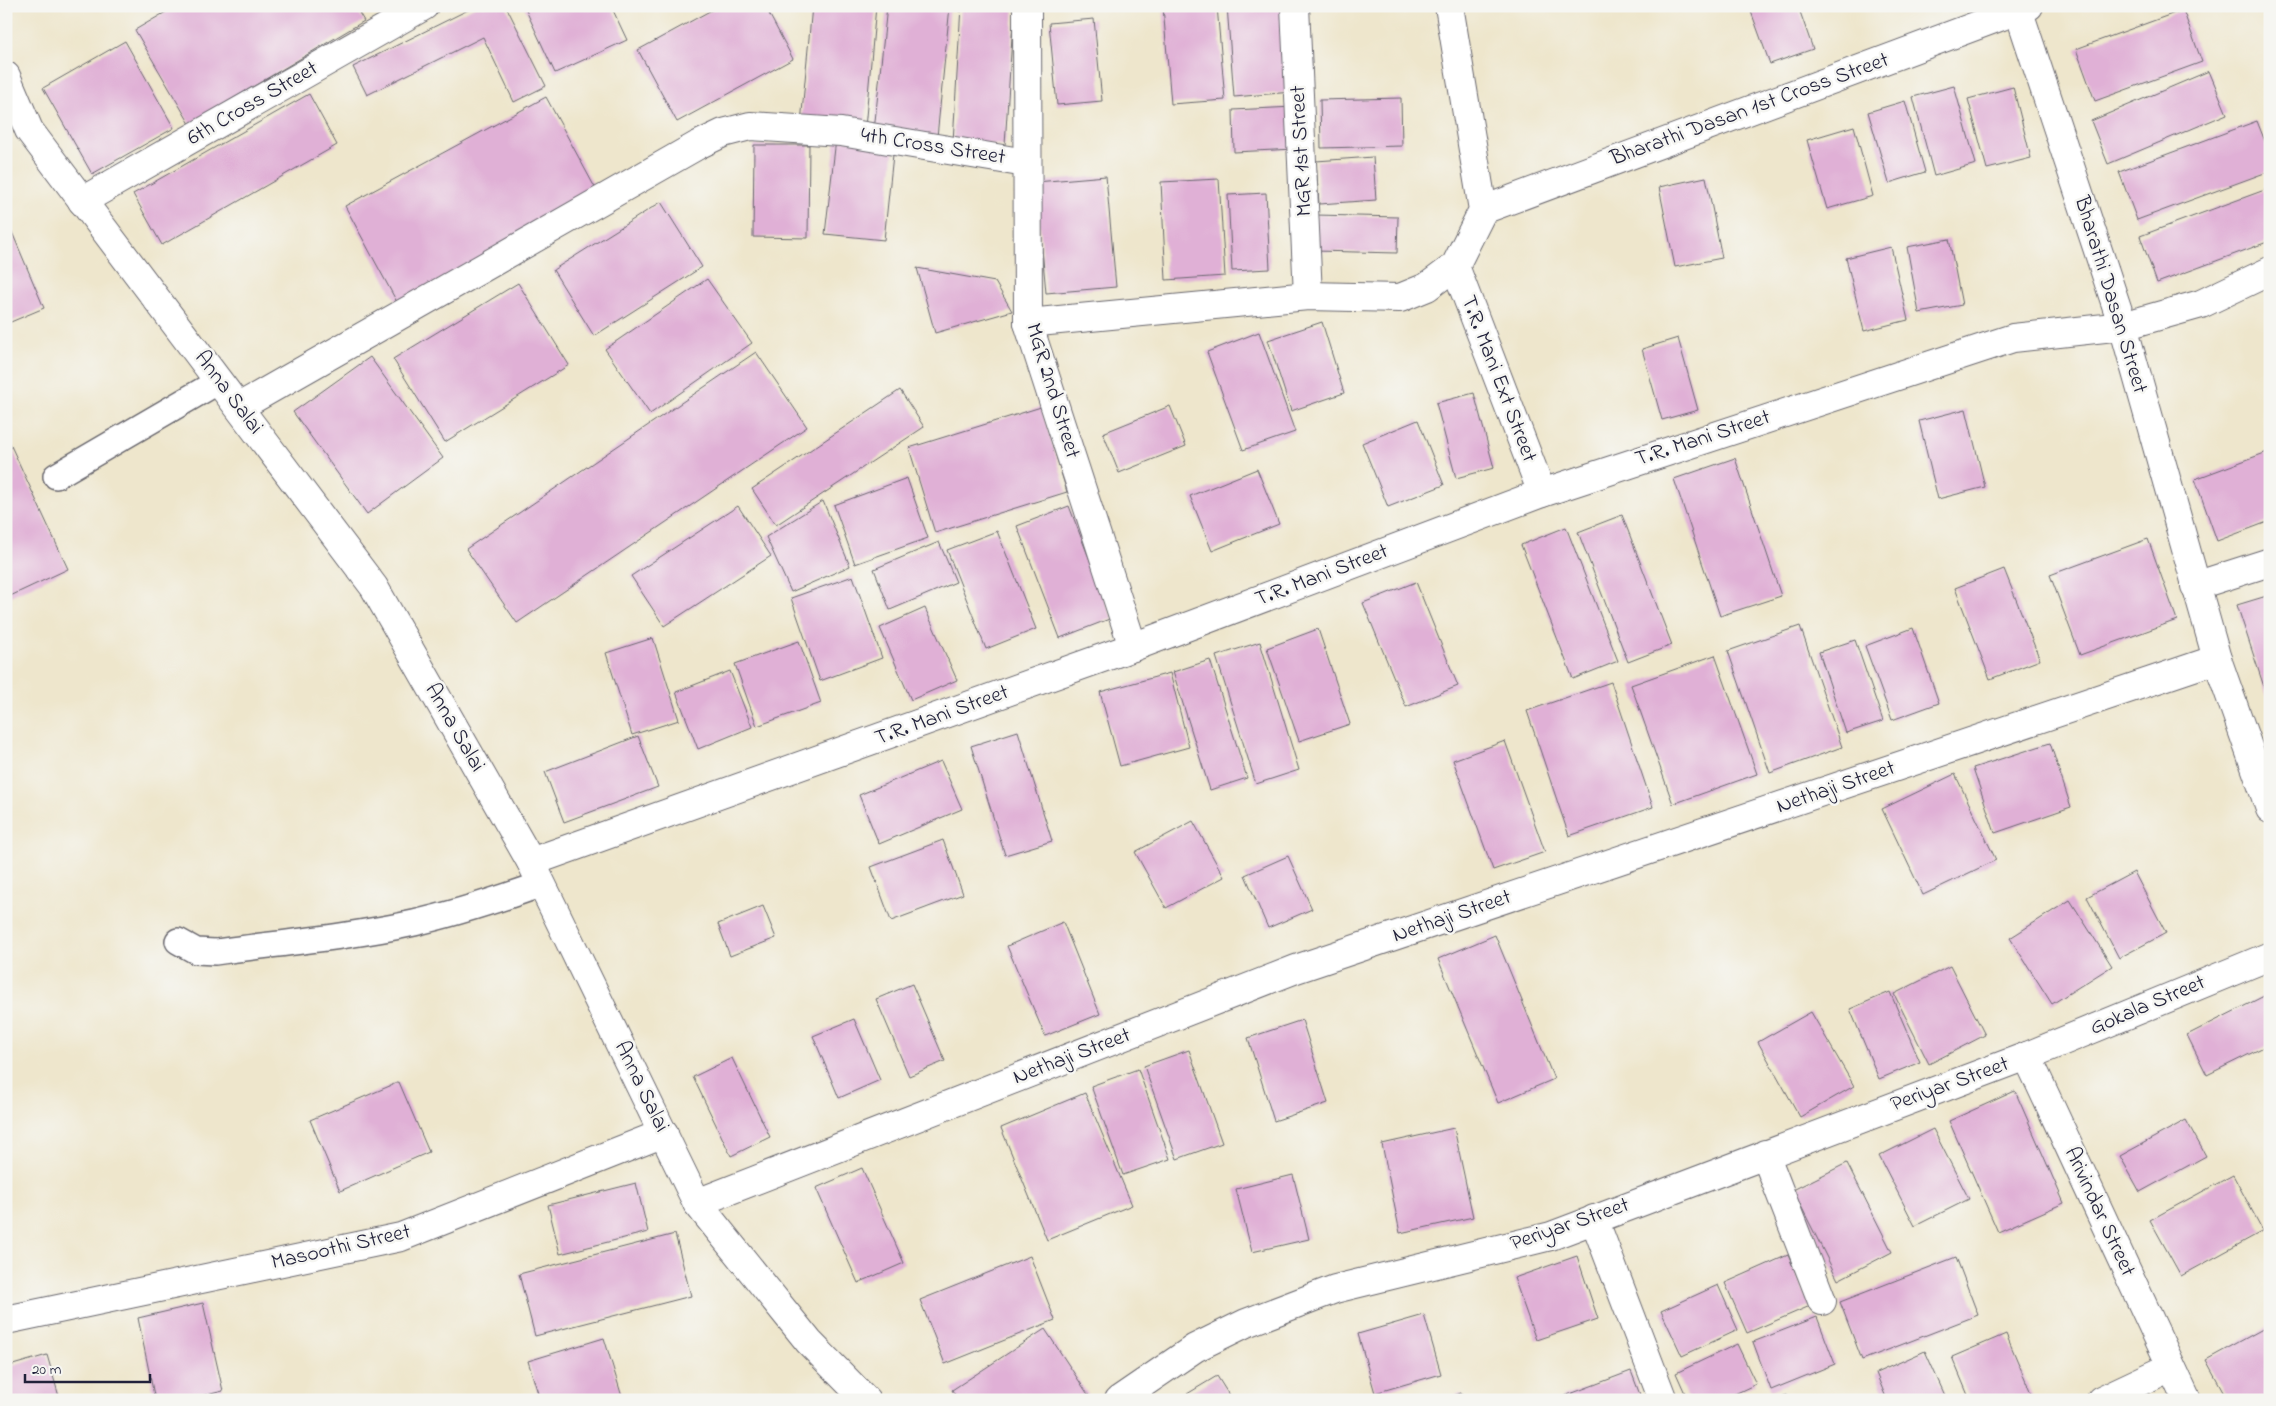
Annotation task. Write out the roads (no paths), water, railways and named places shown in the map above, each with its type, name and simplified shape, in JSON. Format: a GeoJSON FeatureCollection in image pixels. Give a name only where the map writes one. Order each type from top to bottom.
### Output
{"type":"FeatureCollection","features":[{"type":"Feature","properties":{"kind":"street","name":"6th Cross Street"},"geometry":{"type":"LineString","coordinates":[[82,201],[424,6]]}},
{"type":"Feature","properties":{"kind":"street","name":"MGR 2nd Street"},"geometry":{"type":"LineString","coordinates":[[1027,6],[1028,323],[1133,647]]}},
{"type":"Feature","properties":{"kind":"street","name":"MGR 1st Street"},"geometry":{"type":"LineString","coordinates":[[1295,6],[1308,296]]}},
{"type":"Feature","properties":{"kind":"street"},"geometry":{"type":"LineString","coordinates":[[1028,323],[1308,296],[1400,298],[1427,288],[1455,266],[1483,210],[1449,6]]}},
{"type":"Feature","properties":{"kind":"street","name":"Bharathi Dasan 1st Cross Street"},"geometry":{"type":"LineString","coordinates":[[1483,210],[2021,8]]}},
{"type":"Feature","properties":{"kind":"street","name":"Bharathi Dasan Street"},"geometry":{"type":"LineString","coordinates":[[2021,8],[2123,326],[2194,586],[2217,659],[2270,809]]}},
{"type":"Feature","properties":{"kind":"street","name":"Anna Salai"},"geometry":{"type":"LineString","coordinates":[[6,76],[14,116],[29,130],[374,587],[536,873],[697,1203],[809,1342],[861,1399]]}},
{"type":"Feature","properties":{"kind":"street","name":"4th Cross Street"},"geometry":{"type":"LineString","coordinates":[[239,407],[689,150],[723,133],[750,126],[841,132],[1026,163]]}},
{"type":"Feature","properties":{"kind":"street","name":"T.R. Mani Ext Street"},"geometry":{"type":"LineString","coordinates":[[1455,266],[1542,493]]}},
{"type":"Feature","properties":{"kind":"street","name":"T.R. Mani Street"},"geometry":{"type":"LineString","coordinates":[[536,873],[1542,493],[2013,338],[2123,326],[2201,304],[2270,271]]}},
{"type":"Feature","properties":{"kind":"street"},"geometry":{"type":"LineString","coordinates":[[2194,586],[2270,562]]}},
{"type":"Feature","properties":{"kind":"street","name":"Nethaji Street"},"geometry":{"type":"LineString","coordinates":[[697,1203],[1296,969],[2217,659]]}},
{"type":"Feature","properties":{"kind":"street","name":"Gokala Street"},"geometry":{"type":"LineString","coordinates":[[2027,1056],[2270,956]]}},
{"type":"Feature","properties":{"kind":"street","name":"Periyar Street"},"geometry":{"type":"LineString","coordinates":[[1119,1400],[1195,1348],[1246,1323],[1335,1289],[1551,1236],[2027,1056]]}},
{"type":"Feature","properties":{"kind":"street","name":"Arivindar Street"},"geometry":{"type":"LineString","coordinates":[[2027,1056],[2187,1400]]}},
{"type":"Feature","properties":{"kind":"street","name":"Masoothi Street"},"geometry":{"type":"LineString","coordinates":[[6,1320],[401,1237],[664,1133]]}},
{"type":"Feature","properties":{"kind":"street"},"geometry":{"type":"LineString","coordinates":[[1765,1154],[1822,1301]]}},
{"type":"Feature","properties":{"kind":"street"},"geometry":{"type":"LineString","coordinates":[[1594,1219],[1663,1400]]}},
{"type":"Feature","properties":{"kind":"street"},"geometry":{"type":"LineString","coordinates":[[2101,1400],[2171,1367]]}},
{"type":"Feature","properties":{"kind":"lane"},"geometry":{"type":"LineString","coordinates":[[56,476],[219,381]]}},
{"type":"Feature","properties":{"kind":"lane"},"geometry":{"type":"LineString","coordinates":[[178,941],[196,951],[215,952],[414,923],[475,906],[536,873]]}}]}
